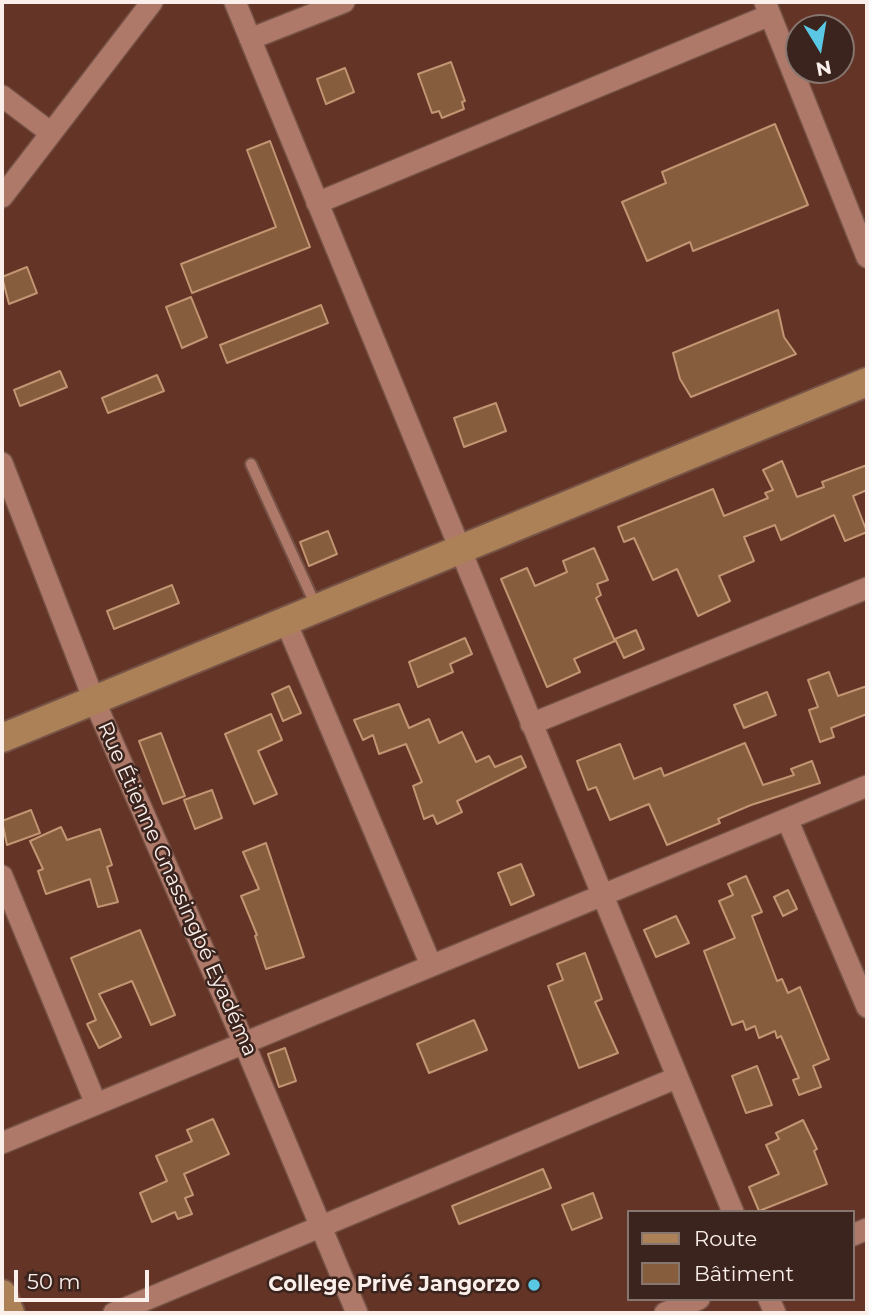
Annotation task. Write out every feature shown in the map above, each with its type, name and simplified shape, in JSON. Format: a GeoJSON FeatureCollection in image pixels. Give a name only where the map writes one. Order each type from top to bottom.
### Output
{"type":"FeatureCollection","features":[{"type":"Feature","properties":{"kind":"street"},"geometry":{"type":"LineString","coordinates":[[2,197],[152,2]]}},
{"type":"Feature","properties":{"kind":"street"},"geometry":{"type":"LineString","coordinates":[[235,2],[732,1210]]}},
{"type":"Feature","properties":{"kind":"street"},"geometry":{"type":"LineString","coordinates":[[250,39],[344,2]]}},
{"type":"Feature","properties":{"kind":"street"},"geometry":{"type":"LineString","coordinates":[[317,203],[768,8],[867,257]]}},
{"type":"Feature","properties":{"kind":"street"},"geometry":{"type":"LineString","coordinates":[[2,96],[51,133]]}},
{"type":"Feature","properties":{"kind":"street"},"geometry":{"type":"LineString","coordinates":[[2,738],[867,382]]}},
{"type":"Feature","properties":{"kind":"street","name":"Rue Étienne Gnassingbé Eyadéma"},"geometry":{"type":"LineString","coordinates":[[2,463],[94,700],[244,1043],[357,1313]]}},
{"type":"Feature","properties":{"kind":"street"},"geometry":{"type":"LineString","coordinates":[[531,723],[867,587]]}},
{"type":"Feature","properties":{"kind":"street"},"geometry":{"type":"LineString","coordinates":[[286,621],[431,965]]}},
{"type":"Feature","properties":{"kind":"street"},"geometry":{"type":"LineString","coordinates":[[2,1143],[867,786]]}},
{"type":"Feature","properties":{"kind":"street"},"geometry":{"type":"LineString","coordinates":[[786,819],[867,1007]]}},
{"type":"Feature","properties":{"kind":"street"},"geometry":{"type":"LineString","coordinates":[[2,876],[96,1104]]}},
{"type":"Feature","properties":{"kind":"street"},"geometry":{"type":"LineString","coordinates":[[114,1313],[676,1078]]}},
{"type":"Feature","properties":{"kind":"street"},"geometry":{"type":"LineString","coordinates":[[2,1294],[10,1313]]}},
{"type":"Feature","properties":{"kind":"street"},"geometry":{"type":"LineString","coordinates":[[665,1313],[694,1301]]}},
{"type":"Feature","properties":{"kind":"lane"},"geometry":{"type":"LineString","coordinates":[[251,464],[317,609]]}},
{"type":"Feature","properties":{"kind":"building"},"geometry":{"type":"Polygon","coordinates":[[[451,62],[465,101],[462,102],[464,109],[442,118],[439,111],[432,113],[418,74],[451,62]]]}},
{"type":"Feature","properties":{"kind":"building"},"geometry":{"type":"Polygon","coordinates":[[[345,68],[354,92],[326,104],[317,79],[345,68]]]}},
{"type":"Feature","properties":{"kind":"building"},"geometry":{"type":"Polygon","coordinates":[[[775,124],[808,205],[693,251],[690,242],[647,261],[622,202],[666,183],[662,172],[775,124]]]}},
{"type":"Feature","properties":{"kind":"building"},"geometry":{"type":"Polygon","coordinates":[[[270,141],[310,247],[192,293],[181,264],[276,227],[247,150],[270,141]]]}},
{"type":"Feature","properties":{"kind":"building"},"geometry":{"type":"Polygon","coordinates":[[[27,267],[37,293],[9,304],[2,277],[27,267]]]}},
{"type":"Feature","properties":{"kind":"building"},"geometry":{"type":"Polygon","coordinates":[[[191,297],[207,337],[182,348],[166,307],[191,297]]]}},
{"type":"Feature","properties":{"kind":"building"},"geometry":{"type":"Polygon","coordinates":[[[321,305],[328,323],[227,363],[220,345],[321,305]]]}},
{"type":"Feature","properties":{"kind":"building"},"geometry":{"type":"Polygon","coordinates":[[[778,310],[784,337],[796,354],[691,397],[680,379],[673,353],[778,310]]]}},
{"type":"Feature","properties":{"kind":"building"},"geometry":{"type":"Polygon","coordinates":[[[60,371],[67,387],[20,406],[14,390],[60,371]]]}},
{"type":"Feature","properties":{"kind":"building"},"geometry":{"type":"Polygon","coordinates":[[[157,375],[164,391],[108,413],[102,398],[157,375]]]}},
{"type":"Feature","properties":{"kind":"building"},"geometry":{"type":"Polygon","coordinates":[[[496,403],[506,431],[464,447],[454,418],[496,403]]]}},
{"type":"Feature","properties":{"kind":"building"},"geometry":{"type":"Polygon","coordinates":[[[782,461],[797,497],[824,487],[822,482],[867,465],[867,490],[853,496],[867,532],[845,541],[834,515],[781,540],[775,525],[744,537],[754,561],[719,576],[730,601],[698,616],[677,569],[653,580],[634,538],[624,542],[618,527],[713,489],[724,516],[768,498],[765,493],[773,490],[763,470],[782,461]]]}},
{"type":"Feature","properties":{"kind":"building"},"geometry":{"type":"Polygon","coordinates":[[[328,531],[337,554],[309,566],[300,542],[328,531]]]}},
{"type":"Feature","properties":{"kind":"building"},"geometry":{"type":"Polygon","coordinates":[[[594,548],[608,580],[597,584],[601,595],[596,598],[615,641],[574,659],[580,672],[547,687],[501,579],[527,568],[535,586],[567,572],[563,561],[594,548]]]}},
{"type":"Feature","properties":{"kind":"building"},"geometry":{"type":"Polygon","coordinates":[[[172,585],[179,603],[114,629],[107,611],[172,585]]]}},
{"type":"Feature","properties":{"kind":"building"},"geometry":{"type":"Polygon","coordinates":[[[636,630],[644,649],[624,658],[615,639],[636,630]]]}},
{"type":"Feature","properties":{"kind":"building"},"geometry":{"type":"Polygon","coordinates":[[[465,638],[472,654],[450,664],[453,672],[418,687],[409,662],[465,638]]]}},
{"type":"Feature","properties":{"kind":"building"},"geometry":{"type":"Polygon","coordinates":[[[829,672],[838,696],[867,686],[867,714],[831,728],[834,737],[820,742],[809,710],[818,707],[808,680],[829,672]]]}},
{"type":"Feature","properties":{"kind":"building"},"geometry":{"type":"Polygon","coordinates":[[[289,686],[301,713],[283,721],[272,694],[289,686]]]}},
{"type":"Feature","properties":{"kind":"building"},"geometry":{"type":"Polygon","coordinates":[[[767,692],[776,715],[744,728],[734,705],[767,692]]]}},
{"type":"Feature","properties":{"kind":"building"},"geometry":{"type":"Polygon","coordinates":[[[399,704],[409,728],[429,719],[439,743],[462,732],[476,762],[489,756],[495,767],[521,756],[526,767],[457,801],[462,812],[437,824],[433,815],[424,819],[413,786],[422,782],[406,744],[379,754],[373,735],[363,740],[354,720],[399,704]]]}},
{"type":"Feature","properties":{"kind":"building"},"geometry":{"type":"Polygon","coordinates":[[[271,714],[282,740],[258,751],[277,794],[254,804],[225,734],[271,714]]]}},
{"type":"Feature","properties":{"kind":"building"},"geometry":{"type":"Polygon","coordinates":[[[161,733],[185,796],[163,804],[139,741],[161,733]]]}},
{"type":"Feature","properties":{"kind":"building"},"geometry":{"type":"Polygon","coordinates":[[[745,743],[763,785],[794,775],[791,769],[812,761],[820,783],[751,805],[718,819],[720,823],[667,845],[649,804],[610,820],[596,787],[588,790],[577,761],[620,744],[634,779],[661,768],[664,776],[745,743]]]}},
{"type":"Feature","properties":{"kind":"building"},"geometry":{"type":"Polygon","coordinates":[[[212,790],[222,818],[195,829],[184,800],[212,790]]]}},
{"type":"Feature","properties":{"kind":"building"},"geometry":{"type":"Polygon","coordinates":[[[31,810],[40,833],[7,845],[2,821],[31,810]]]}},
{"type":"Feature","properties":{"kind":"building"},"geometry":{"type":"Polygon","coordinates":[[[61,827],[67,840],[100,829],[112,865],[107,867],[118,902],[98,907],[90,879],[46,894],[38,871],[43,869],[30,841],[61,827]]]}},
{"type":"Feature","properties":{"kind":"building"},"geometry":{"type":"Polygon","coordinates":[[[266,843],[304,957],[266,969],[255,936],[257,935],[241,896],[259,889],[243,852],[266,843]]]}},
{"type":"Feature","properties":{"kind":"building"},"geometry":{"type":"Polygon","coordinates":[[[521,864],[534,895],[511,905],[498,873],[521,864]]]}},
{"type":"Feature","properties":{"kind":"building"},"geometry":{"type":"Polygon","coordinates":[[[746,876],[762,912],[752,916],[777,981],[782,979],[788,993],[800,987],[829,1059],[813,1066],[821,1087],[799,1095],[793,1080],[799,1078],[781,1036],[777,1038],[775,1031],[759,1038],[755,1026],[746,1030],[743,1021],[732,1025],[704,951],[735,938],[719,901],[733,895],[728,884],[746,876]]]}},
{"type":"Feature","properties":{"kind":"building"},"geometry":{"type":"Polygon","coordinates":[[[788,890],[797,909],[783,916],[774,897],[788,890]]]}},
{"type":"Feature","properties":{"kind":"building"},"geometry":{"type":"Polygon","coordinates":[[[676,916],[689,943],[656,957],[644,930],[676,916]]]}},
{"type":"Feature","properties":{"kind":"building"},"geometry":{"type":"Polygon","coordinates":[[[140,930],[175,1015],[151,1025],[132,981],[99,994],[121,1037],[99,1048],[87,1024],[96,1020],[71,958],[140,930]]]}},
{"type":"Feature","properties":{"kind":"building"},"geometry":{"type":"Polygon","coordinates":[[[585,953],[602,999],[595,1002],[618,1053],[579,1068],[548,986],[563,980],[557,964],[585,953]]]}},
{"type":"Feature","properties":{"kind":"building"},"geometry":{"type":"Polygon","coordinates":[[[474,1020],[487,1050],[429,1073],[417,1044],[474,1020]]]}},
{"type":"Feature","properties":{"kind":"building"},"geometry":{"type":"Polygon","coordinates":[[[285,1048],[296,1081],[279,1087],[268,1054],[285,1048]]]}},
{"type":"Feature","properties":{"kind":"building"},"geometry":{"type":"Polygon","coordinates":[[[757,1066],[772,1105],[746,1113],[732,1076],[757,1066]]]}},
{"type":"Feature","properties":{"kind":"building"},"geometry":{"type":"Polygon","coordinates":[[[213,1119],[229,1154],[184,1174],[193,1195],[185,1198],[192,1214],[178,1219],[175,1212],[152,1222],[140,1193],[167,1181],[156,1156],[192,1141],[187,1130],[213,1119]]]}},
{"type":"Feature","properties":{"kind":"building"},"geometry":{"type":"Polygon","coordinates":[[[803,1120],[817,1149],[814,1151],[827,1184],[759,1210],[749,1187],[779,1174],[766,1145],[779,1139],[776,1133],[803,1120]]]}},
{"type":"Feature","properties":{"kind":"building"},"geometry":{"type":"Polygon","coordinates":[[[543,1169],[551,1188],[459,1224],[452,1206],[543,1169]]]}},
{"type":"Feature","properties":{"kind":"building"},"geometry":{"type":"Polygon","coordinates":[[[593,1193],[602,1218],[572,1230],[562,1205],[593,1193]]]}},
{"type":"Feature","properties":{"kind":"place","name":"College Privé Jangorzo"},"geometry":{"type":"Point","coordinates":[534,1285]}}]}
